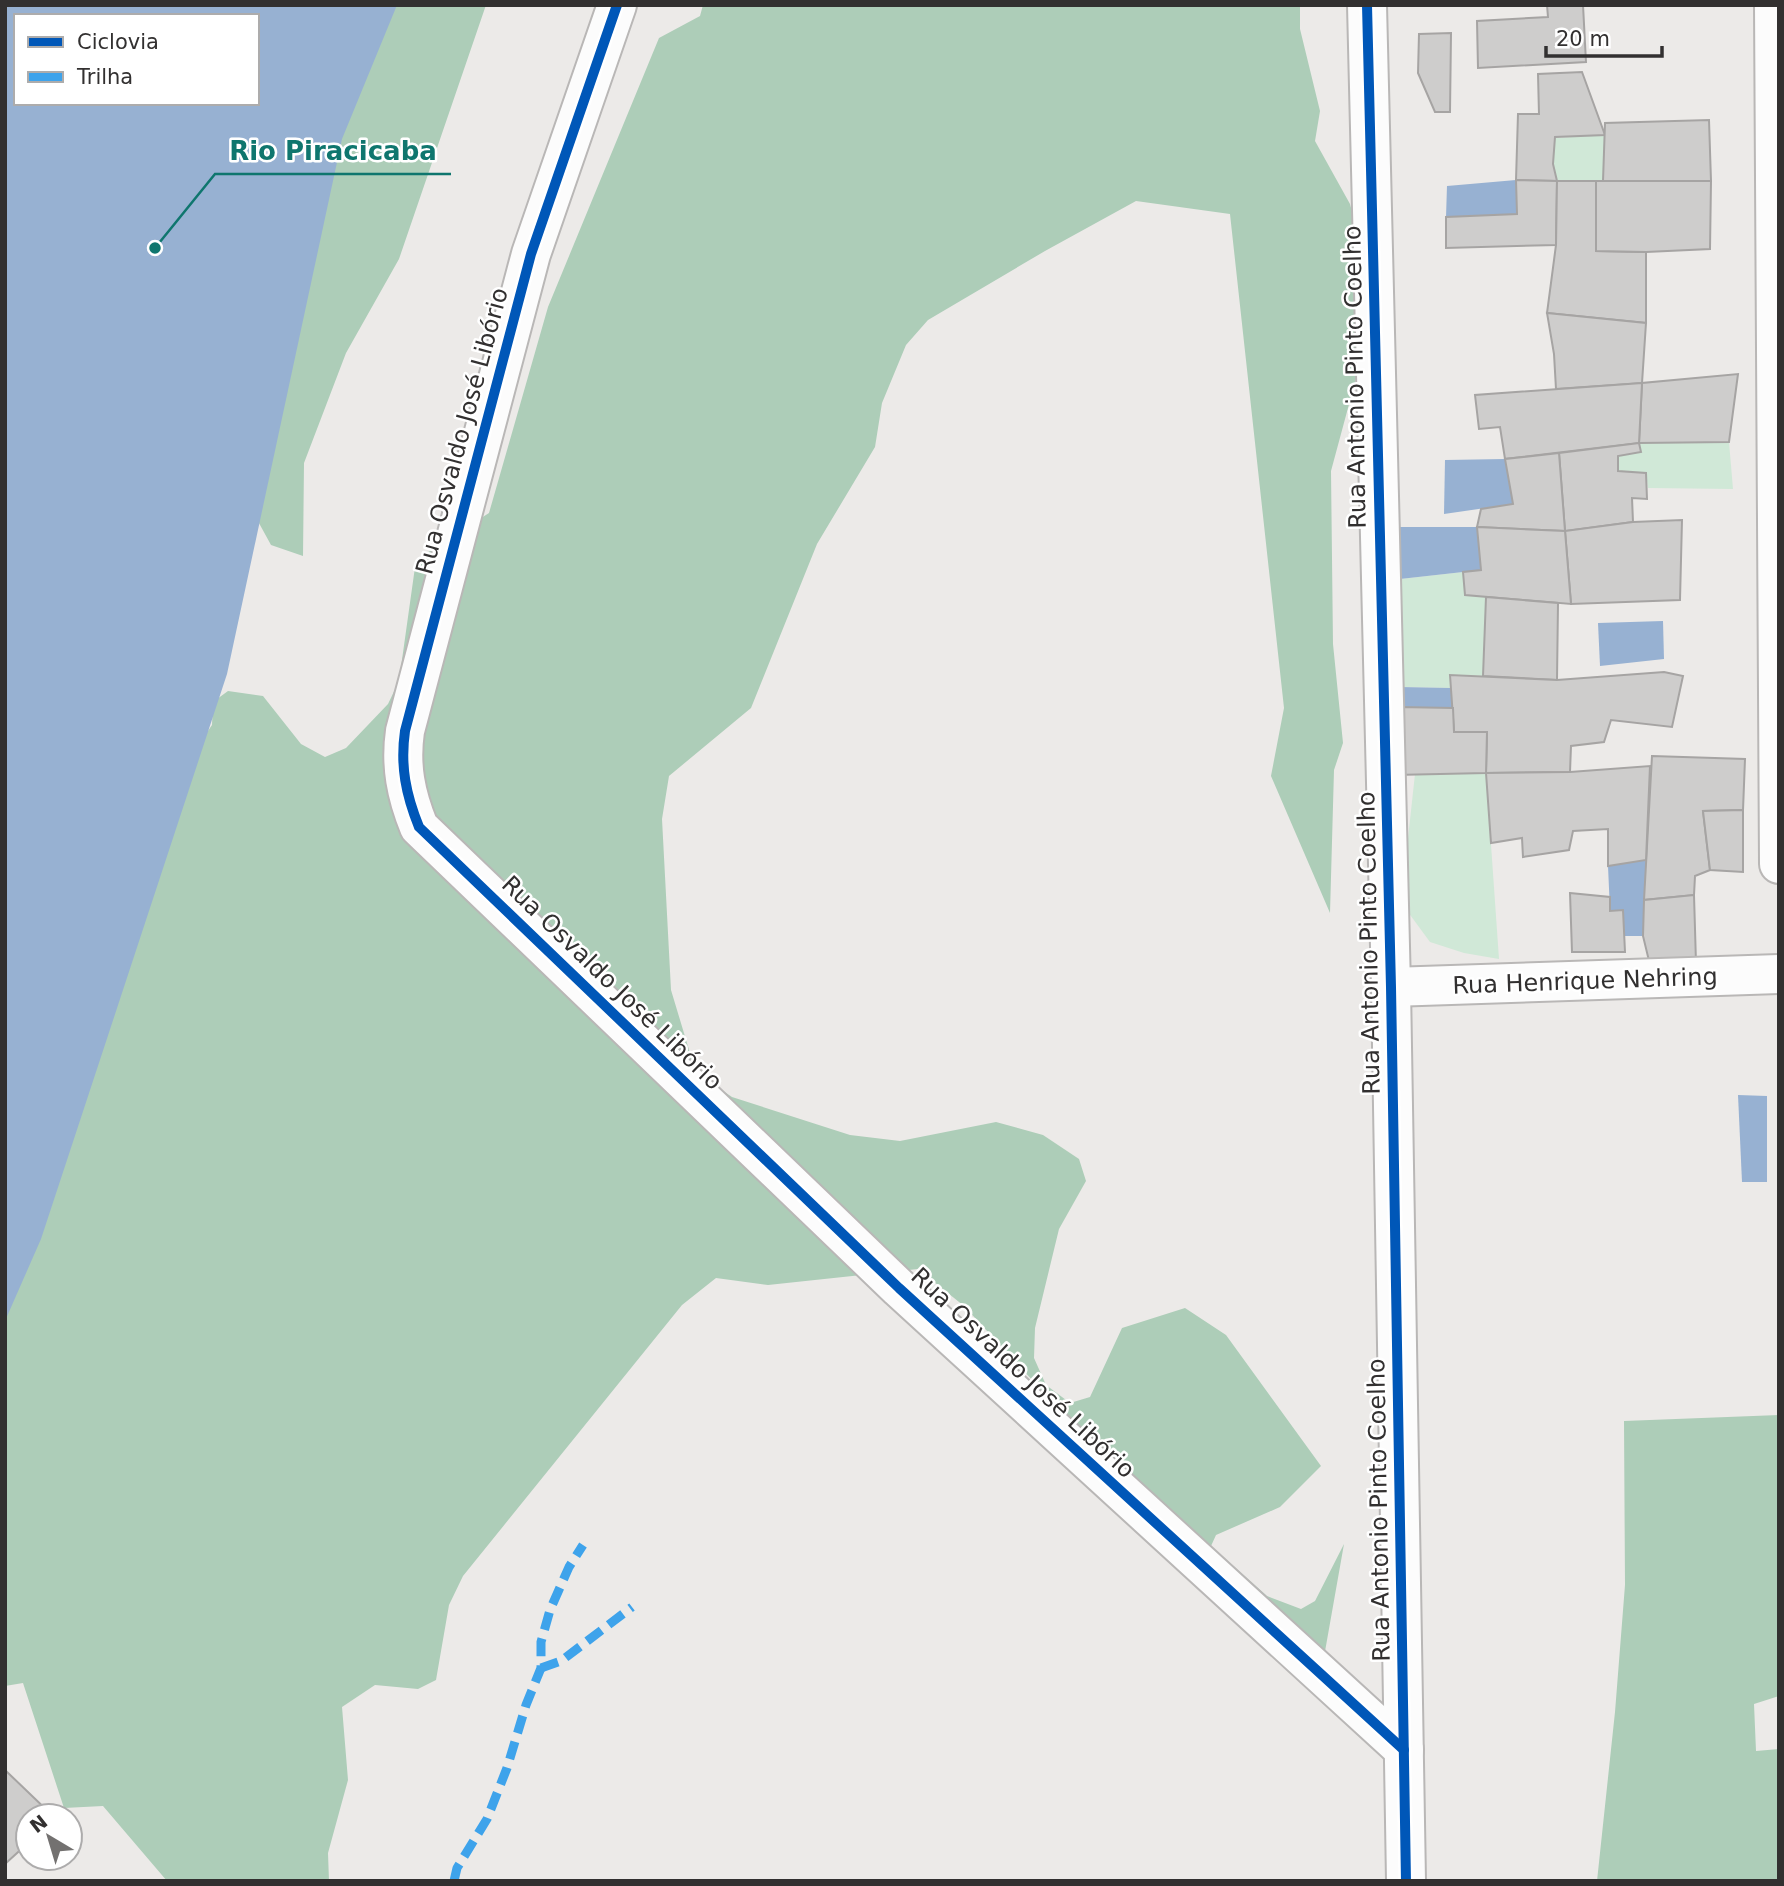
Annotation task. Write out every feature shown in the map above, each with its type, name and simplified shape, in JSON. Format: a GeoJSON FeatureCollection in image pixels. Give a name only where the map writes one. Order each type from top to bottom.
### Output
{"type":"FeatureCollection","features":[{"type":"Feature","properties":{"kind":"street","name":"Rua Osvaldo José Libório"},"geometry":{"type":"LineString","coordinates":[[617,5],[531,254],[405,731],[402,753],[404,779],[408,800],[419,827],[899,1288],[1404,1750]]}},
{"type":"Feature","properties":{"kind":"street","name":"Rua Antonio Pinto Coelho"},"geometry":{"type":"LineString","coordinates":[[1367,5],[1391,987],[1406,1881]]}},
{"type":"Feature","properties":{"kind":"street"},"geometry":{"type":"LineString","coordinates":[[1774,5],[1779,864]]}},
{"type":"Feature","properties":{"kind":"street","name":"Rua Henrique Nehring"},"geometry":{"type":"LineString","coordinates":[[1391,987],[1779,974]]}},
{"type":"Feature","properties":{"kind":"green space"},"geometry":{"type":"Polygon","coordinates":[[[332,5],[486,5],[399,259],[346,353],[304,463],[303,556],[271,545],[226,463],[332,5]]]}},
{"type":"Feature","properties":{"kind":"green space"},"geometry":{"type":"Polygon","coordinates":[[[703,5],[1300,5],[1300,29],[1320,111],[1315,141],[1350,204],[1367,271],[1355,316],[1362,356],[1331,471],[1333,644],[1343,743],[1334,770],[1330,913],[1271,776],[1284,708],[1230,214],[1136,201],[928,320],[906,345],[882,403],[875,447],[817,544],[751,708],[669,776],[662,819],[671,990],[696,1073],[732,1097],[850,1135],[900,1141],[996,1122],[1043,1135],[1079,1159],[1086,1181],[1059,1229],[1035,1328],[1034,1358],[1046,1385],[1070,1403],[1090,1397],[1122,1328],[1185,1308],[1226,1335],[1321,1466],[1280,1507],[1216,1535],[1211,1546],[1267,1596],[1301,1609],[1315,1601],[1344,1544],[1321,1674],[1082,1434],[964,1306],[918,1269],[768,1285],[716,1278],[682,1305],[463,1576],[449,1605],[436,1680],[418,1689],[375,1685],[342,1707],[348,1780],[328,1853],[329,1881],[167,1881],[103,1806],[84,1807],[84,1802],[62,1802],[23,1683],[5,1686],[5,1049],[212,725],[213,702],[228,691],[263,696],[301,744],[325,757],[346,748],[388,704],[399,681],[416,560],[489,513],[548,307],[659,38],[700,16],[703,5]]]}},
{"type":"Feature","properties":{"kind":"green space"},"geometry":{"type":"Polygon","coordinates":[[[1605,135],[1603,181],[1557,181],[1553,164],[1555,138],[1605,135]]]}},
{"type":"Feature","properties":{"kind":"green space"},"geometry":{"type":"Polygon","coordinates":[[[1729,442],[1733,489],[1648,488],[1646,473],[1618,471],[1618,456],[1641,452],[1639,443],[1729,442]]]}},
{"type":"Feature","properties":{"kind":"green space"},"geometry":{"type":"Polygon","coordinates":[[[1463,572],[1465,595],[1486,597],[1483,676],[1451,675],[1451,688],[1400,687],[1400,579],[1463,572]]]}},
{"type":"Feature","properties":{"kind":"green space"},"geometry":{"type":"Polygon","coordinates":[[[1486,773],[1499,959],[1464,953],[1430,942],[1408,912],[1405,866],[1415,774],[1486,773]]]}},
{"type":"Feature","properties":{"kind":"green space"},"geometry":{"type":"Polygon","coordinates":[[[1779,1415],[1779,1696],[1754,1704],[1756,1751],[1779,1749],[1779,1881],[1597,1881],[1625,1585],[1624,1421],[1779,1415]]]}},
{"type":"Feature","properties":{"kind":"water"},"geometry":{"type":"Polygon","coordinates":[[[5,5],[397,5],[342,139],[227,674],[41,1239],[5,1321],[5,5]]]}},
{"type":"Feature","properties":{"kind":"water"},"geometry":{"type":"Polygon","coordinates":[[[1516,180],[1517,214],[1446,217],[1447,186],[1516,180]]]}},
{"type":"Feature","properties":{"kind":"water"},"geometry":{"type":"Polygon","coordinates":[[[1505,459],[1513,504],[1444,514],[1445,460],[1505,459]]]}},
{"type":"Feature","properties":{"kind":"water"},"geometry":{"type":"Polygon","coordinates":[[[1399,527],[1477,527],[1481,570],[1400,579],[1399,527]]]}},
{"type":"Feature","properties":{"kind":"water"},"geometry":{"type":"Polygon","coordinates":[[[1663,621],[1664,659],[1600,666],[1598,623],[1663,621]]]}},
{"type":"Feature","properties":{"kind":"water"},"geometry":{"type":"Polygon","coordinates":[[[1400,687],[1451,688],[1453,708],[1399,707],[1400,687]]]}},
{"type":"Feature","properties":{"kind":"water"},"geometry":{"type":"Polygon","coordinates":[[[1646,860],[1643,936],[1624,936],[1623,911],[1610,911],[1608,866],[1646,860]]]}},
{"type":"Feature","properties":{"kind":"water"},"geometry":{"type":"Polygon","coordinates":[[[1738,1095],[1767,1096],[1767,1182],[1742,1182],[1738,1095]]]}},
{"type":"Feature","properties":{"kind":"building"},"geometry":{"type":"Polygon","coordinates":[[[1547,5],[1583,5],[1586,62],[1478,68],[1477,21],[1548,17],[1547,5]]]}},
{"type":"Feature","properties":{"kind":"building"},"geometry":{"type":"Polygon","coordinates":[[[1451,33],[1450,112],[1435,112],[1418,73],[1419,34],[1451,33]]]}},
{"type":"Feature","properties":{"kind":"building"},"geometry":{"type":"Polygon","coordinates":[[[1582,72],[1605,135],[1555,137],[1553,164],[1557,181],[1516,180],[1518,114],[1539,114],[1538,74],[1582,72]]]}},
{"type":"Feature","properties":{"kind":"building"},"geometry":{"type":"Polygon","coordinates":[[[1709,120],[1711,181],[1603,181],[1605,123],[1709,120]]]}},
{"type":"Feature","properties":{"kind":"building"},"geometry":{"type":"Polygon","coordinates":[[[1516,180],[1557,181],[1556,245],[1446,248],[1446,217],[1517,214],[1516,180]]]}},
{"type":"Feature","properties":{"kind":"building"},"geometry":{"type":"Polygon","coordinates":[[[1557,181],[1596,181],[1596,251],[1646,252],[1646,323],[1547,313],[1556,245],[1557,181]]]}},
{"type":"Feature","properties":{"kind":"building"},"geometry":{"type":"Polygon","coordinates":[[[1596,181],[1711,181],[1710,249],[1596,251],[1596,181]]]}},
{"type":"Feature","properties":{"kind":"building"},"geometry":{"type":"Polygon","coordinates":[[[1547,313],[1646,323],[1642,383],[1556,389],[1554,354],[1547,313]]]}},
{"type":"Feature","properties":{"kind":"building"},"geometry":{"type":"Polygon","coordinates":[[[1738,374],[1729,442],[1639,443],[1642,383],[1738,374]]]}},
{"type":"Feature","properties":{"kind":"building"},"geometry":{"type":"Polygon","coordinates":[[[1642,383],[1639,443],[1505,459],[1500,427],[1479,429],[1475,395],[1642,383]]]}},
{"type":"Feature","properties":{"kind":"building"},"geometry":{"type":"Polygon","coordinates":[[[1639,443],[1641,452],[1618,456],[1618,471],[1646,473],[1647,499],[1632,498],[1633,522],[1565,531],[1559,453],[1639,443]]]}},
{"type":"Feature","properties":{"kind":"building"},"geometry":{"type":"Polygon","coordinates":[[[1559,453],[1565,531],[1477,527],[1481,509],[1513,504],[1505,459],[1559,453]]]}},
{"type":"Feature","properties":{"kind":"building"},"geometry":{"type":"Polygon","coordinates":[[[1682,520],[1680,600],[1571,604],[1565,531],[1633,522],[1682,520]]]}},
{"type":"Feature","properties":{"kind":"building"},"geometry":{"type":"Polygon","coordinates":[[[1477,527],[1565,531],[1571,604],[1465,595],[1463,572],[1481,570],[1477,527]]]}},
{"type":"Feature","properties":{"kind":"building"},"geometry":{"type":"Polygon","coordinates":[[[1486,597],[1558,603],[1557,680],[1483,676],[1486,597]]]}},
{"type":"Feature","properties":{"kind":"building"},"geometry":{"type":"Polygon","coordinates":[[[1664,672],[1683,676],[1672,727],[1611,720],[1604,742],[1571,746],[1570,772],[1486,773],[1487,732],[1454,732],[1450,675],[1557,680],[1664,672]]]}},
{"type":"Feature","properties":{"kind":"building"},"geometry":{"type":"Polygon","coordinates":[[[1399,707],[1453,708],[1454,732],[1487,732],[1486,773],[1394,775],[1399,707]]]}},
{"type":"Feature","properties":{"kind":"building"},"geometry":{"type":"Polygon","coordinates":[[[1652,756],[1745,759],[1743,810],[1703,811],[1710,870],[1695,876],[1694,895],[1644,900],[1652,756]]]}},
{"type":"Feature","properties":{"kind":"building"},"geometry":{"type":"Polygon","coordinates":[[[1650,766],[1646,860],[1608,866],[1608,829],[1573,831],[1569,850],[1523,857],[1522,838],[1491,843],[1486,773],[1570,772],[1650,766]]]}},
{"type":"Feature","properties":{"kind":"building"},"geometry":{"type":"Polygon","coordinates":[[[1743,810],[1743,872],[1710,870],[1703,811],[1743,810]]]}},
{"type":"Feature","properties":{"kind":"building"},"geometry":{"type":"Polygon","coordinates":[[[1570,893],[1610,897],[1610,911],[1623,910],[1625,952],[1572,952],[1570,893]]]}},
{"type":"Feature","properties":{"kind":"building"},"geometry":{"type":"Polygon","coordinates":[[[1694,895],[1696,963],[1650,965],[1643,936],[1644,900],[1694,895]]]}},
{"type":"Feature","properties":{"kind":"building"},"geometry":{"type":"Polygon","coordinates":[[[5,1770],[38,1802],[14,1802],[14,1856],[5,1864],[5,1770]]]}},
{"type":"Feature","properties":{"kind":"marked path"},"geometry":{"type":"LineString","coordinates":[[454,1881],[457,1868],[487,1819],[507,1768],[526,1705],[541,1668],[541,1642],[550,1610],[569,1567],[583,1545]]}},
{"type":"Feature","properties":{"kind":"marked path"},"geometry":{"type":"LineString","coordinates":[[541,1668],[561,1661],[632,1607]]}},
{"type":"Feature","properties":{"kind":"cycle path"},"geometry":{"type":"LineString","coordinates":[[617,5],[531,254],[405,731],[405,780],[419,827],[899,1288],[1404,1750]]}},
{"type":"Feature","properties":{"kind":"cycle path"},"geometry":{"type":"LineString","coordinates":[[1367,5],[1391,987],[1406,1881]]}},
{"type":"Feature","properties":{"kind":"place","name":"Rio Piracicaba"},"geometry":{"type":"Point","coordinates":[155,248]}}]}
